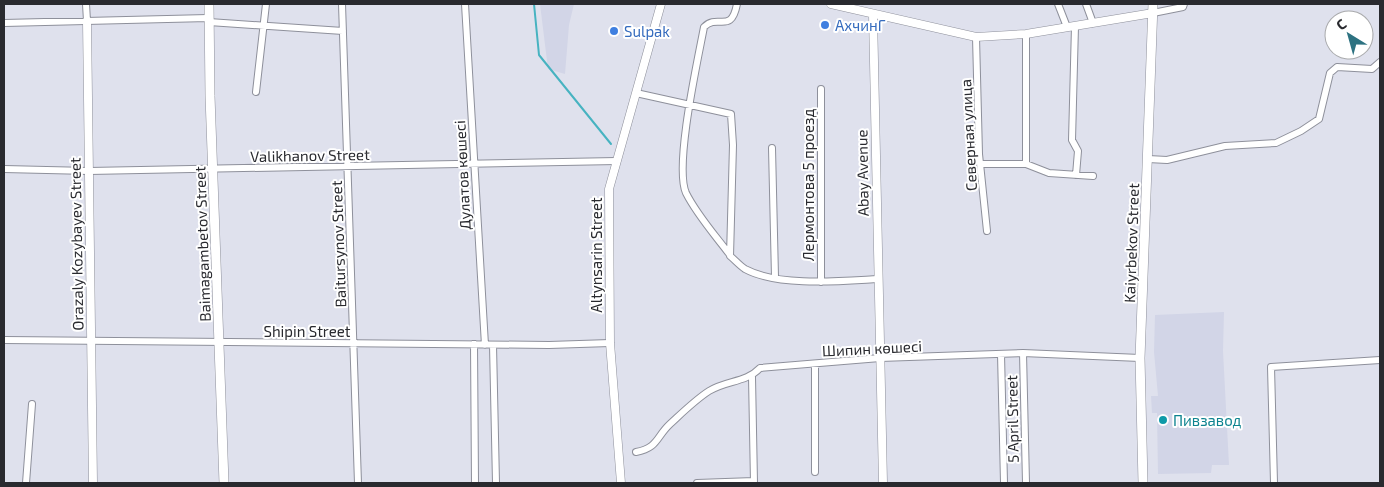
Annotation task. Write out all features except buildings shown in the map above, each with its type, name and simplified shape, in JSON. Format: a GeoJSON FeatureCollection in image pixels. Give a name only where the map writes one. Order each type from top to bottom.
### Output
{"type":"FeatureCollection","features":[{"type":"Feature","properties":{"kind":"main road","name":"Baimagambetov Street"},"geometry":{"type":"LineString","coordinates":[[209,4],[208,20],[224,483]]}},
{"type":"Feature","properties":{"kind":"main road","name":"Kaiyrbekov Street"},"geometry":{"type":"LineString","coordinates":[[1143,483],[1140,358],[1153,8]]}},
{"type":"Feature","properties":{"kind":"street","name":"Orazaly Kozybayev Street"},"geometry":{"type":"LineString","coordinates":[[86,4],[93,483]]}},
{"type":"Feature","properties":{"kind":"street"},"geometry":{"type":"LineString","coordinates":[[256,92],[266,4]]}},
{"type":"Feature","properties":{"kind":"street","name":"Baitursynov Street"},"geometry":{"type":"LineString","coordinates":[[342,4],[358,483]]}},
{"type":"Feature","properties":{"kind":"street","name":"Дулатов көшесі"},"geometry":{"type":"LineString","coordinates":[[465,4],[485,345]]}},
{"type":"Feature","properties":{"kind":"street","name":"Altynsarin Street"},"geometry":{"type":"LineString","coordinates":[[621,483],[610,343],[609,189],[661,4]]}},
{"type":"Feature","properties":{"kind":"street"},"geometry":{"type":"LineString","coordinates":[[737,4],[734,16],[729,21],[709,23],[704,27],[689,103],[683,173],[685,191],[730,256],[744,269],[775,278],[821,282],[878,279]]}},
{"type":"Feature","properties":{"kind":"street"},"geometry":{"type":"LineString","coordinates":[[832,4],[976,37],[1026,34],[1071,27],[1153,8],[1183,7],[1184,4]]}},
{"type":"Feature","properties":{"kind":"street"},"geometry":{"type":"LineString","coordinates":[[1058,4],[1071,27],[1072,140],[1078,151],[1076,175]]}},
{"type":"Feature","properties":{"kind":"street"},"geometry":{"type":"LineString","coordinates":[[1086,4],[1093,23]]}},
{"type":"Feature","properties":{"kind":"street","name":"Abay Avenue"},"geometry":{"type":"LineString","coordinates":[[872,14],[883,483]]}},
{"type":"Feature","properties":{"kind":"street"},"geometry":{"type":"LineString","coordinates":[[4,23],[208,20],[263,26],[343,31]]}},
{"type":"Feature","properties":{"kind":"street"},"geometry":{"type":"LineString","coordinates":[[1026,34],[1026,164]]}},
{"type":"Feature","properties":{"kind":"street","name":"Северная улица"},"geometry":{"type":"LineString","coordinates":[[976,37],[980,164],[987,231]]}},
{"type":"Feature","properties":{"kind":"street"},"geometry":{"type":"LineString","coordinates":[[1148,160],[1167,160],[1225,146],[1276,143],[1319,120],[1330,73],[1337,67],[1372,69],[1378,64]]}},
{"type":"Feature","properties":{"kind":"street","name":"Лермонтова 5 проезд"},"geometry":{"type":"LineString","coordinates":[[821,89],[821,282]]}},
{"type":"Feature","properties":{"kind":"street"},"geometry":{"type":"LineString","coordinates":[[636,94],[727,112],[733,118],[730,256]]}},
{"type":"Feature","properties":{"kind":"street"},"geometry":{"type":"LineString","coordinates":[[772,148],[775,278]]}},
{"type":"Feature","properties":{"kind":"street","name":"Valikhanov Street"},"geometry":{"type":"LineString","coordinates":[[4,169],[89,171],[617,161]]}},
{"type":"Feature","properties":{"kind":"street"},"geometry":{"type":"LineString","coordinates":[[980,164],[1026,164],[1050,173],[1093,176]]}},
{"type":"Feature","properties":{"kind":"street","name":"Shipin Street"},"geometry":{"type":"LineString","coordinates":[[4,340],[485,345],[610,343]]}},
{"type":"Feature","properties":{"kind":"street"},"geometry":{"type":"LineString","coordinates":[[474,344],[475,483]]}},
{"type":"Feature","properties":{"kind":"street"},"geometry":{"type":"LineString","coordinates":[[493,345],[496,483]]}},
{"type":"Feature","properties":{"kind":"street","name":"Шипин көшесі"},"geometry":{"type":"LineString","coordinates":[[636,452],[654,446],[669,425],[708,392],[723,384],[752,377],[760,368],[880,358],[1001,354],[1140,358]]}},
{"type":"Feature","properties":{"kind":"street","name":"5 April Street"},"geometry":{"type":"LineString","coordinates":[[1001,354],[1004,483]]}},
{"type":"Feature","properties":{"kind":"street","name":"5 April Street"},"geometry":{"type":"LineString","coordinates":[[1023,354],[1026,483]]}},
{"type":"Feature","properties":{"kind":"street"},"geometry":{"type":"LineString","coordinates":[[1274,483],[1271,367],[1380,360]]}},
{"type":"Feature","properties":{"kind":"street"},"geometry":{"type":"LineString","coordinates":[[815,364],[815,472]]}},
{"type":"Feature","properties":{"kind":"street"},"geometry":{"type":"LineString","coordinates":[[697,483],[754,482],[752,377]]}},
{"type":"Feature","properties":{"kind":"street"},"geometry":{"type":"LineString","coordinates":[[26,483],[32,404]]}},
{"type":"Feature","properties":{"kind":"shaded area"},"geometry":{"type":"Polygon","coordinates":[[[540,4],[574,4],[569,25],[565,74],[548,69],[540,4]]]}},
{"type":"Feature","properties":{"kind":"shaded area"},"geometry":{"type":"Polygon","coordinates":[[[1224,312],[1223,351],[1229,465],[1212,465],[1211,473],[1158,474],[1157,413],[1152,413],[1151,396],[1158,396],[1154,352],[1155,315],[1224,312]]]}},
{"type":"Feature","properties":{"kind":"waterway"},"geometry":{"type":"LineString","coordinates":[[534,4],[539,55],[611,144]]}},
{"type":"Feature","properties":{"kind":"place","name":"АхчинГ"},"geometry":{"type":"Point","coordinates":[825,25]}},
{"type":"Feature","properties":{"kind":"place","name":"Sulpak"},"geometry":{"type":"Point","coordinates":[614,31]}},
{"type":"Feature","properties":{"kind":"place","name":"Пивзавод"},"geometry":{"type":"Point","coordinates":[1163,420]}}]}
